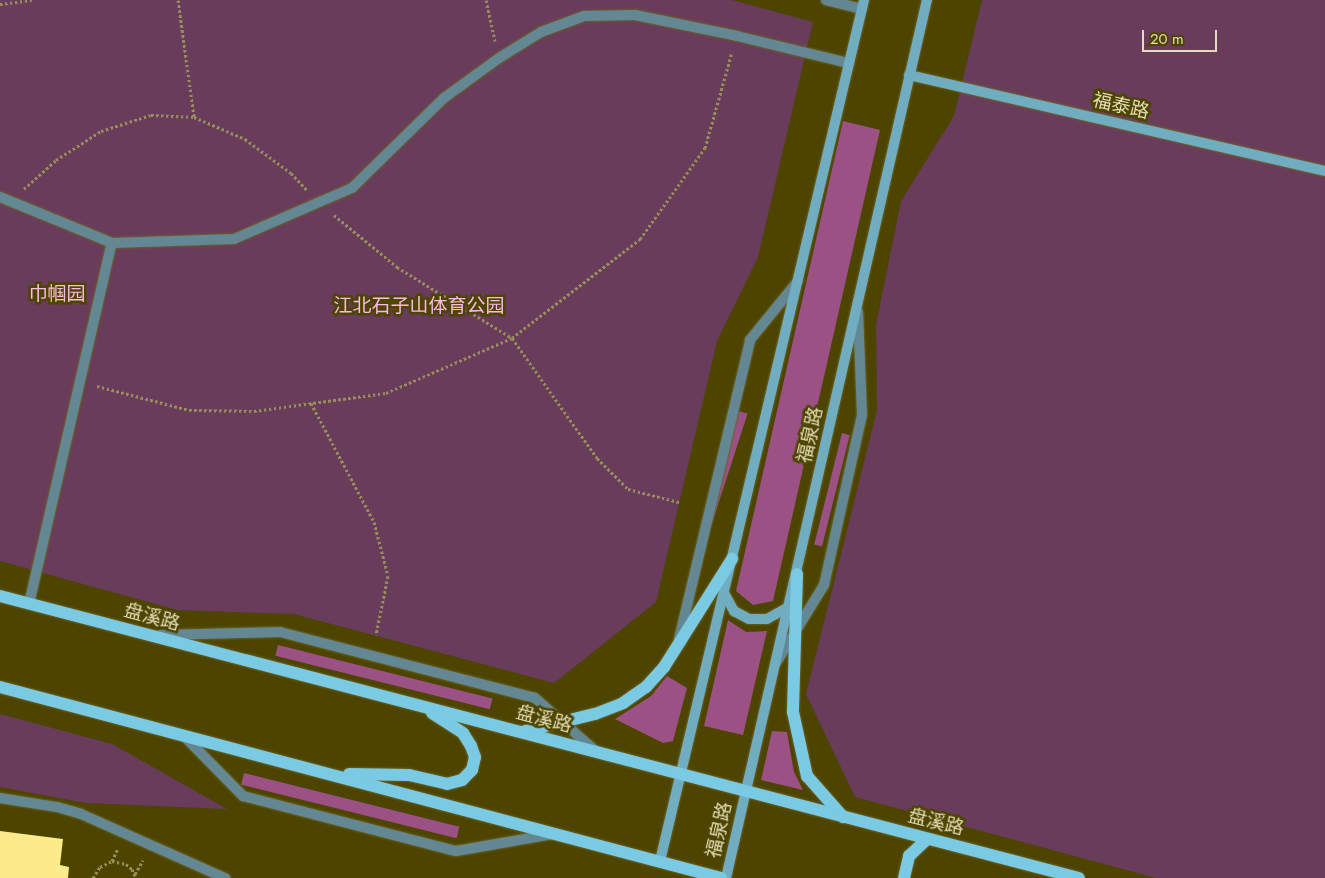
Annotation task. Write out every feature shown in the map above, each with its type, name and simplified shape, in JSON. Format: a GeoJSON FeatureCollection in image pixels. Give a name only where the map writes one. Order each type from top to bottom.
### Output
{"type":"FeatureCollection","features":[{"type":"Feature","properties":{"kind":"main road","name":"福泉路"},"geometry":{"type":"LineString","coordinates":[[726,878],[927,0]]}},
{"type":"Feature","properties":{"kind":"main road"},"geometry":{"type":"LineString","coordinates":[[660,862],[863,4]]}},
{"type":"Feature","properties":{"kind":"main road","name":"福泰路"},"geometry":{"type":"LineString","coordinates":[[909,75],[1325,171]]}},
{"type":"Feature","properties":{"kind":"main road"},"geometry":{"type":"LineString","coordinates":[[521,732],[595,714],[624,702],[646,687],[664,667],[732,559]]}},
{"type":"Feature","properties":{"kind":"main road"},"geometry":{"type":"LineString","coordinates":[[797,574],[793,712],[807,776],[842,817]]}},
{"type":"Feature","properties":{"kind":"main road"},"geometry":{"type":"LineString","coordinates":[[724,593],[734,610],[749,619],[767,619],[789,607]]}},
{"type":"Feature","properties":{"kind":"main road","name":"盘溪路"},"geometry":{"type":"LineString","coordinates":[[0,596],[1079,878]]}},
{"type":"Feature","properties":{"kind":"main road"},"geometry":{"type":"LineString","coordinates":[[0,687],[660,862],[687,874],[721,878]]}},
{"type":"Feature","properties":{"kind":"main road"},"geometry":{"type":"LineString","coordinates":[[330,774],[409,775],[447,784],[462,780],[472,770],[475,757],[471,746],[463,734],[425,708]]}},
{"type":"Feature","properties":{"kind":"main road"},"geometry":{"type":"LineString","coordinates":[[904,878],[909,856],[927,839]]}},
{"type":"Feature","properties":{"kind":"street"},"geometry":{"type":"LineString","coordinates":[[826,0],[863,4]]}},
{"type":"Feature","properties":{"kind":"street"},"geometry":{"type":"LineString","coordinates":[[0,197],[112,243],[234,239],[352,188],[444,98],[499,58],[541,32],[584,16],[635,15],[737,36],[849,64]]}},
{"type":"Feature","properties":{"kind":"street"},"geometry":{"type":"LineString","coordinates":[[29,604],[112,243]]}},
{"type":"Feature","properties":{"kind":"street"},"geometry":{"type":"LineString","coordinates":[[678,644],[750,340],[798,280]]}},
{"type":"Feature","properties":{"kind":"street"},"geometry":{"type":"LineString","coordinates":[[776,663],[824,585],[862,415],[857,306]]}},
{"type":"Feature","properties":{"kind":"street"},"geometry":{"type":"LineString","coordinates":[[151,636],[280,632],[535,698],[598,752]]}},
{"type":"Feature","properties":{"kind":"street"},"geometry":{"type":"LineString","coordinates":[[185,737],[243,796],[272,804],[456,851],[556,834]]}},
{"type":"Feature","properties":{"kind":"street"},"geometry":{"type":"LineString","coordinates":[[0,798],[57,807],[82,814],[225,878]]}},
{"type":"Feature","properties":{"kind":"path"},"geometry":{"type":"LineString","coordinates":[[0,4],[32,0]]}},
{"type":"Feature","properties":{"kind":"path"},"geometry":{"type":"LineString","coordinates":[[178,0],[194,117]]}},
{"type":"Feature","properties":{"kind":"path"},"geometry":{"type":"LineString","coordinates":[[486,0],[499,58]]}},
{"type":"Feature","properties":{"kind":"path"},"geometry":{"type":"LineString","coordinates":[[80,381],[189,410],[254,411],[386,393],[512,338],[640,239],[705,148],[737,36]]}},
{"type":"Feature","properties":{"kind":"path"},"geometry":{"type":"LineString","coordinates":[[11,202],[56,160],[101,131],[151,115],[194,117],[245,139],[291,173],[319,202],[397,267],[512,338],[597,458],[628,489],[680,502]]}},
{"type":"Feature","properties":{"kind":"path"},"geometry":{"type":"LineString","coordinates":[[311,403],[374,522],[388,576],[376,635]]}},
{"type":"Feature","properties":{"kind":"path"},"geometry":{"type":"LineString","coordinates":[[94,878],[100,867],[112,861],[126,864],[132,868],[136,878]]}},
{"type":"Feature","properties":{"kind":"green space","name":"江北石子山体育公园"},"geometry":{"type":"Polygon","coordinates":[[[0,0],[732,0],[813,22],[758,257],[717,341],[656,602],[554,683],[294,614],[177,610],[0,561],[0,0]]]}},
{"type":"Feature","properties":{"kind":"green space"},"geometry":{"type":"Polygon","coordinates":[[[982,0],[1325,0],[1325,878],[1156,878],[855,797],[806,694],[877,410],[876,325],[901,201],[954,116],[982,0]]]}},
{"type":"Feature","properties":{"kind":"green space"},"geometry":{"type":"Polygon","coordinates":[[[0,714],[112,744],[227,809],[86,803],[0,787],[0,714]]]}},
{"type":"Feature","properties":{"kind":"shaded area"},"geometry":{"type":"Polygon","coordinates":[[[843,121],[880,130],[773,601],[753,605],[736,591],[843,121]]]}},
{"type":"Feature","properties":{"kind":"shaded area"},"geometry":{"type":"Polygon","coordinates":[[[739,411],[748,414],[712,524],[703,521],[739,411]]]}},
{"type":"Feature","properties":{"kind":"shaded area"},"geometry":{"type":"Polygon","coordinates":[[[842,433],[850,435],[822,547],[814,545],[842,433]]]}},
{"type":"Feature","properties":{"kind":"shaded area"},"geometry":{"type":"Polygon","coordinates":[[[728,620],[746,632],[767,631],[743,735],[704,726],[728,620]]]}},
{"type":"Feature","properties":{"kind":"shaded area"},"geometry":{"type":"Polygon","coordinates":[[[278,645],[492,698],[490,709],[275,656],[278,645]]]}},
{"type":"Feature","properties":{"kind":"shaded area"},"geometry":{"type":"Polygon","coordinates":[[[667,676],[687,688],[673,741],[663,743],[615,719],[651,696],[667,676]]]}},
{"type":"Feature","properties":{"kind":"shaded area"},"geometry":{"type":"Polygon","coordinates":[[[772,731],[787,732],[794,772],[803,790],[761,780],[772,731]]]}},
{"type":"Feature","properties":{"kind":"shaded area"},"geometry":{"type":"Polygon","coordinates":[[[244,773],[459,827],[457,838],[241,785],[244,773]]]}},
{"type":"Feature","properties":{"kind":"building"},"geometry":{"type":"Polygon","coordinates":[[[0,831],[63,839],[60,865],[69,867],[68,878],[0,878],[0,831]]]}},
{"type":"Feature","properties":{"kind":"park label","name":"巾帼园"},"geometry":{"type":"Point","coordinates":[57,294]}}]}
